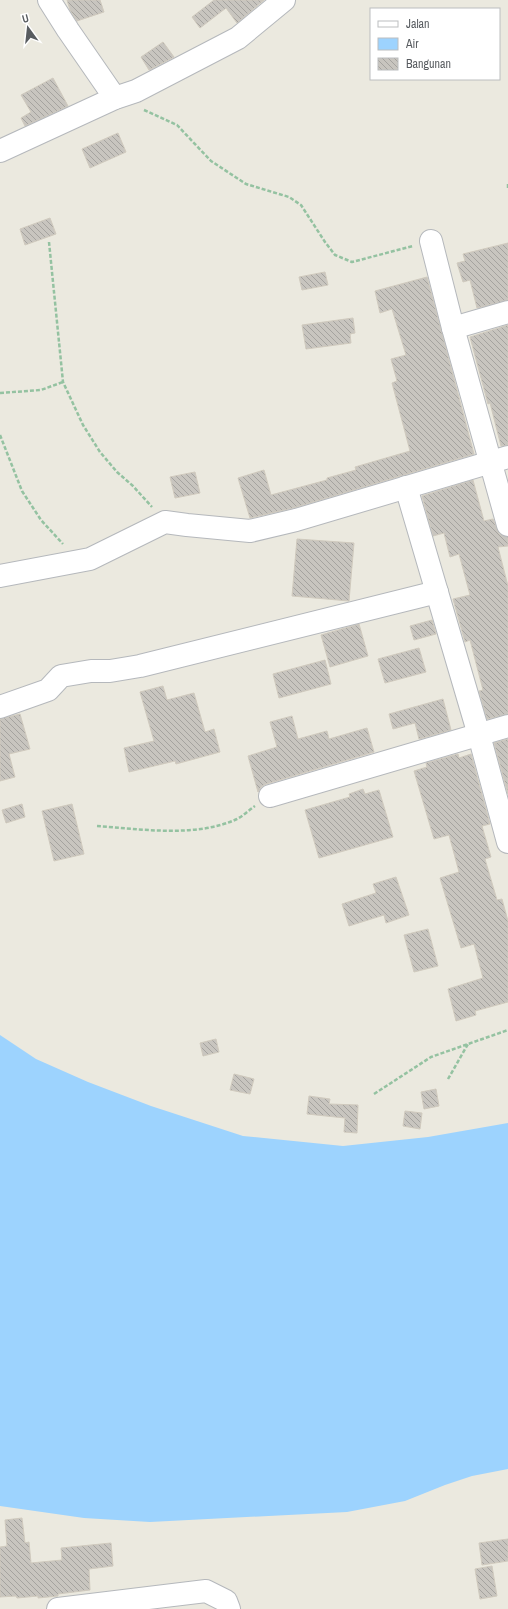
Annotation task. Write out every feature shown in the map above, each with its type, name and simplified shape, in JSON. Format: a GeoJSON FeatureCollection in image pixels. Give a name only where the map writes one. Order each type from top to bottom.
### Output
{"type":"FeatureCollection","features":[{"type":"Feature","properties":{"kind":"street"},"geometry":{"type":"LineString","coordinates":[[49,0],[115,98]]}},
{"type":"Feature","properties":{"kind":"street"},"geometry":{"type":"LineString","coordinates":[[0,151],[115,98],[136,91],[238,38],[284,0]]}},
{"type":"Feature","properties":{"kind":"street"},"geometry":{"type":"LineString","coordinates":[[431,241],[453,328],[499,460],[508,525]]}},
{"type":"Feature","properties":{"kind":"street"},"geometry":{"type":"LineString","coordinates":[[453,328],[508,312]]}},
{"type":"Feature","properties":{"kind":"street"},"geometry":{"type":"LineString","coordinates":[[0,576],[90,559],[164,522],[250,531],[296,520],[499,460]]}},
{"type":"Feature","properties":{"kind":"street"},"geometry":{"type":"LineString","coordinates":[[406,487],[508,842]]}},
{"type":"Feature","properties":{"kind":"street"},"geometry":{"type":"LineString","coordinates":[[0,707],[48,690],[61,676],[140,666],[437,592]]}},
{"type":"Feature","properties":{"kind":"street"},"geometry":{"type":"LineString","coordinates":[[270,796],[508,726]]}},
{"type":"Feature","properties":{"kind":"street"},"geometry":{"type":"LineString","coordinates":[[58,1609],[206,1591],[226,1601],[229,1609]]}},
{"type":"Feature","properties":{"kind":"path"},"geometry":{"type":"LineString","coordinates":[[115,98],[151,112],[177,125],[211,161],[246,184],[289,196],[301,205],[335,255],[352,262],[431,241]]}},
{"type":"Feature","properties":{"kind":"path"},"geometry":{"type":"LineString","coordinates":[[49,242],[63,382],[83,425],[100,452],[117,472],[133,486],[164,522]]}},
{"type":"Feature","properties":{"kind":"path"},"geometry":{"type":"LineString","coordinates":[[0,393],[41,390],[63,382]]}},
{"type":"Feature","properties":{"kind":"path"},"geometry":{"type":"LineString","coordinates":[[0,434],[22,491],[42,520],[79,562]]}},
{"type":"Feature","properties":{"kind":"path"},"geometry":{"type":"LineString","coordinates":[[97,826],[183,830],[216,826],[238,818],[270,796]]}},
{"type":"Feature","properties":{"kind":"path"},"geometry":{"type":"LineString","coordinates":[[374,1094],[431,1057],[508,1030]]}},
{"type":"Feature","properties":{"kind":"path"},"geometry":{"type":"LineString","coordinates":[[448,1079],[468,1044]]}},
{"type":"Feature","properties":{"kind":"water"},"geometry":{"type":"Polygon","coordinates":[[[0,1035],[36,1059],[88,1082],[151,1106],[243,1136],[343,1146],[428,1137],[508,1123],[508,1469],[472,1476],[405,1501],[347,1512],[150,1522],[84,1518],[0,1506],[0,1035]]]}},
{"type":"Feature","properties":{"kind":"building"},"geometry":{"type":"Polygon","coordinates":[[[67,0],[100,0],[104,12],[77,21],[70,10],[67,0]]]}},
{"type":"Feature","properties":{"kind":"building"},"geometry":{"type":"Polygon","coordinates":[[[214,0],[264,0],[237,23],[226,8],[200,28],[192,17],[214,0]]]}},
{"type":"Feature","properties":{"kind":"building"},"geometry":{"type":"Polygon","coordinates":[[[163,42],[174,57],[149,70],[141,57],[163,42]]]}},
{"type":"Feature","properties":{"kind":"building"},"geometry":{"type":"Polygon","coordinates":[[[53,78],[68,106],[25,126],[21,118],[31,112],[21,95],[53,78]]]}},
{"type":"Feature","properties":{"kind":"building"},"geometry":{"type":"Polygon","coordinates":[[[118,133],[126,152],[90,168],[82,149],[118,133]]]}},
{"type":"Feature","properties":{"kind":"building"},"geometry":{"type":"Polygon","coordinates":[[[50,218],[56,234],[25,245],[20,229],[50,218]]]}},
{"type":"Feature","properties":{"kind":"building"},"geometry":{"type":"Polygon","coordinates":[[[508,243],[508,300],[477,308],[470,280],[463,282],[457,263],[465,261],[463,254],[508,243]]]}},
{"type":"Feature","properties":{"kind":"building"},"geometry":{"type":"Polygon","coordinates":[[[325,272],[328,285],[302,290],[299,277],[325,272]]]}},
{"type":"Feature","properties":{"kind":"building"},"geometry":{"type":"Polygon","coordinates":[[[427,277],[474,454],[293,508],[250,518],[238,478],[264,470],[271,495],[327,480],[327,478],[356,470],[355,467],[410,451],[392,383],[397,381],[391,359],[406,355],[392,309],[380,313],[375,291],[427,277]]]}},
{"type":"Feature","properties":{"kind":"building"},"geometry":{"type":"Polygon","coordinates":[[[353,318],[355,333],[350,334],[351,343],[306,349],[302,325],[353,318]]]}},
{"type":"Feature","properties":{"kind":"building"},"geometry":{"type":"Polygon","coordinates":[[[508,325],[508,445],[501,446],[470,337],[508,325]]]}},
{"type":"Feature","properties":{"kind":"building"},"geometry":{"type":"Polygon","coordinates":[[[195,472],[200,493],[175,498],[170,477],[195,472]]]}},
{"type":"Feature","properties":{"kind":"building"},"geometry":{"type":"Polygon","coordinates":[[[473,480],[484,521],[493,519],[499,534],[508,537],[508,546],[498,547],[508,586],[508,714],[487,719],[479,691],[483,690],[470,640],[465,642],[453,599],[470,595],[459,554],[450,557],[444,533],[433,536],[422,496],[473,480]]]}},
{"type":"Feature","properties":{"kind":"building"},"geometry":{"type":"Polygon","coordinates":[[[297,539],[354,543],[349,601],[292,596],[297,539]]]}},
{"type":"Feature","properties":{"kind":"building"},"geometry":{"type":"Polygon","coordinates":[[[432,620],[436,634],[414,640],[410,626],[432,620]]]}},
{"type":"Feature","properties":{"kind":"building"},"geometry":{"type":"Polygon","coordinates":[[[359,624],[368,656],[330,667],[321,635],[359,624]]]}},
{"type":"Feature","properties":{"kind":"building"},"geometry":{"type":"Polygon","coordinates":[[[419,648],[426,672],[385,683],[378,659],[419,648]]]}},
{"type":"Feature","properties":{"kind":"building"},"geometry":{"type":"Polygon","coordinates":[[[325,660],[331,684],[279,698],[273,674],[325,660]]]}},
{"type":"Feature","properties":{"kind":"building"},"geometry":{"type":"Polygon","coordinates":[[[163,686],[167,700],[194,693],[205,732],[214,729],[220,752],[176,764],[175,761],[129,772],[124,748],[154,741],[140,692],[163,686]]]}},
{"type":"Feature","properties":{"kind":"building"},"geometry":{"type":"Polygon","coordinates":[[[443,699],[451,730],[419,739],[415,723],[393,729],[389,714],[443,699]]]}},
{"type":"Feature","properties":{"kind":"building"},"geometry":{"type":"Polygon","coordinates":[[[20,714],[30,749],[9,754],[15,777],[0,781],[0,719],[20,714]]]}},
{"type":"Feature","properties":{"kind":"building"},"geometry":{"type":"Polygon","coordinates":[[[292,716],[298,739],[327,731],[329,739],[367,728],[374,752],[266,784],[261,787],[258,792],[248,756],[277,747],[270,722],[292,716]]]}},
{"type":"Feature","properties":{"kind":"building"},"geometry":{"type":"Polygon","coordinates":[[[508,739],[508,794],[494,743],[508,739]]]}},
{"type":"Feature","properties":{"kind":"building"},"geometry":{"type":"Polygon","coordinates":[[[458,754],[459,758],[471,754],[490,824],[482,826],[491,857],[485,859],[497,900],[502,899],[508,921],[508,1002],[475,1011],[476,1015],[456,1021],[448,989],[483,978],[474,944],[461,948],[440,878],[459,872],[449,835],[434,839],[414,771],[427,767],[426,763],[458,754]]]}},
{"type":"Feature","properties":{"kind":"building"},"geometry":{"type":"Polygon","coordinates":[[[363,789],[365,794],[379,790],[393,837],[319,858],[305,810],[350,797],[349,794],[363,789]]]}},
{"type":"Feature","properties":{"kind":"building"},"geometry":{"type":"Polygon","coordinates":[[[22,804],[25,817],[6,823],[2,810],[22,804]]]}},
{"type":"Feature","properties":{"kind":"building"},"geometry":{"type":"Polygon","coordinates":[[[72,804],[84,854],[54,861],[42,811],[72,804]]]}},
{"type":"Feature","properties":{"kind":"building"},"geometry":{"type":"Polygon","coordinates":[[[396,877],[409,915],[386,923],[384,915],[349,926],[342,904],[376,893],[373,884],[396,877]]]}},
{"type":"Feature","properties":{"kind":"building"},"geometry":{"type":"Polygon","coordinates":[[[428,929],[438,966],[414,972],[404,935],[428,929]]]}},
{"type":"Feature","properties":{"kind":"building"},"geometry":{"type":"Polygon","coordinates":[[[216,1039],[219,1052],[203,1056],[200,1043],[216,1039]]]}},
{"type":"Feature","properties":{"kind":"building"},"geometry":{"type":"Polygon","coordinates":[[[234,1074],[254,1079],[250,1094],[230,1090],[234,1074]]]}},
{"type":"Feature","properties":{"kind":"building"},"geometry":{"type":"Polygon","coordinates":[[[436,1089],[439,1106],[424,1109],[421,1092],[436,1089]]]}},
{"type":"Feature","properties":{"kind":"building"},"geometry":{"type":"Polygon","coordinates":[[[309,1096],[330,1099],[329,1104],[358,1105],[357,1133],[344,1132],[345,1118],[307,1114],[309,1096]]]}},
{"type":"Feature","properties":{"kind":"building"},"geometry":{"type":"Polygon","coordinates":[[[405,1111],[422,1113],[420,1129],[403,1126],[405,1111]]]}},
{"type":"Feature","properties":{"kind":"building"},"geometry":{"type":"Polygon","coordinates":[[[22,1518],[25,1543],[29,1542],[31,1563],[62,1560],[61,1548],[111,1543],[113,1566],[89,1569],[90,1590],[38,1598],[38,1596],[17,1598],[16,1596],[0,1597],[0,1547],[7,1546],[5,1520],[22,1518]]]}},
{"type":"Feature","properties":{"kind":"building"},"geometry":{"type":"Polygon","coordinates":[[[508,1539],[508,1561],[482,1565],[479,1543],[508,1539]]]}},
{"type":"Feature","properties":{"kind":"building"},"geometry":{"type":"Polygon","coordinates":[[[492,1566],[497,1596],[480,1599],[475,1569],[492,1566]]]}}]}
